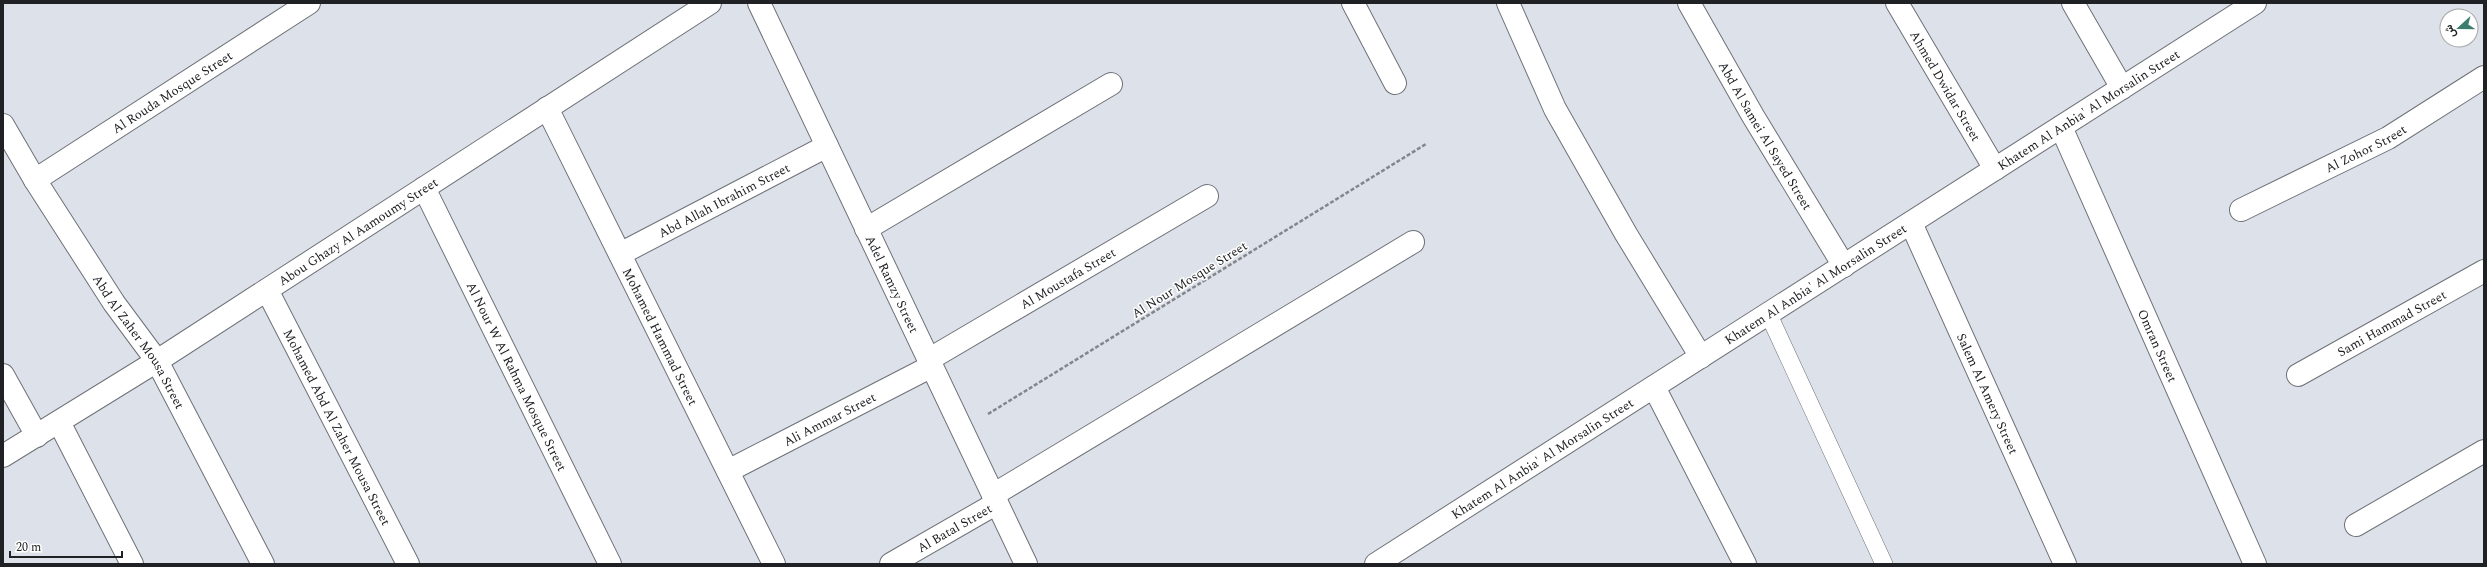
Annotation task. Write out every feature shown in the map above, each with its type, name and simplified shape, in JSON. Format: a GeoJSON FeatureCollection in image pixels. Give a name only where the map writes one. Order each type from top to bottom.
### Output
{"type":"FeatureCollection","features":[{"type":"Feature","properties":{"kind":"street","name":"Al Rouda Mosque Street"},"geometry":{"type":"LineString","coordinates":[[34,180],[309,3]]}},
{"type":"Feature","properties":{"kind":"street","name":"Abou Ghazy Al Aamoumy Street"},"geometry":{"type":"LineString","coordinates":[[3,456],[157,361],[710,3]]}},
{"type":"Feature","properties":{"kind":"street","name":"Adel Ramzy Street"},"geometry":{"type":"LineString","coordinates":[[759,3],[1026,564]]}},
{"type":"Feature","properties":{"kind":"street"},"geometry":{"type":"LineString","coordinates":[[1353,3],[1395,83]]}},
{"type":"Feature","properties":{"kind":"street"},"geometry":{"type":"LineString","coordinates":[[1508,3],[1554,109],[1626,234],[1701,357]]}},
{"type":"Feature","properties":{"kind":"street","name":"Abd Al Samei Al Sayed Street"},"geometry":{"type":"LineString","coordinates":[[1689,3],[1750,109],[1844,266]]}},
{"type":"Feature","properties":{"kind":"street","name":"Ahmed Dwidar Street"},"geometry":{"type":"LineString","coordinates":[[1897,3],[1995,169]]}},
{"type":"Feature","properties":{"kind":"street"},"geometry":{"type":"LineString","coordinates":[[2073,3],[2122,88]]}},
{"type":"Feature","properties":{"kind":"street","name":"Khatem Al Anbia' Al Morsalin Street"},"geometry":{"type":"LineString","coordinates":[[1376,564],[2122,88],[2246,5]]}},
{"type":"Feature","properties":{"kind":"street","name":"Al Zohor Street"},"geometry":{"type":"LineString","coordinates":[[2241,210],[2388,138],[2484,77]]}},
{"type":"Feature","properties":{"kind":"street"},"geometry":{"type":"LineString","coordinates":[[866,229],[1111,84]]}},
{"type":"Feature","properties":{"kind":"street","name":"Mohamed Hammad Street"},"geometry":{"type":"LineString","coordinates":[[547,108],[774,564]]}},
{"type":"Feature","properties":{"kind":"street","name":"Abd Al Zaher Mousa Street"},"geometry":{"type":"LineString","coordinates":[[3,125],[34,180],[114,303],[157,361],[263,564]]}},
{"type":"Feature","properties":{"kind":"street","name":"Omran Street"},"geometry":{"type":"LineString","coordinates":[[2061,127],[2255,564]]}},
{"type":"Feature","properties":{"kind":"street","name":"Abd Allah Ibrahim Street"},"geometry":{"type":"LineString","coordinates":[[620,254],[827,146]]}},
{"type":"Feature","properties":{"kind":"street","name":"Al Nour W Al Rahma Mosque Street"},"geometry":{"type":"LineString","coordinates":[[424,188],[610,564]]}},
{"type":"Feature","properties":{"kind":"street","name":"Al Moustafa Street"},"geometry":{"type":"LineString","coordinates":[[930,363],[1207,196]]}},
{"type":"Feature","properties":{"kind":"street","name":"Salem Al Amery Street"},"geometry":{"type":"LineString","coordinates":[[1911,223],[2065,564]]}},
{"type":"Feature","properties":{"kind":"street","name":"Al Batal Street"},"geometry":{"type":"LineString","coordinates":[[891,564],[1413,242]]}},
{"type":"Feature","properties":{"kind":"street","name":"Sami Hammad Street"},"geometry":{"type":"LineString","coordinates":[[2298,375],[2484,271]]}},
{"type":"Feature","properties":{"kind":"street","name":"Mohamed Abd Al Zaher Mousa Street"},"geometry":{"type":"LineString","coordinates":[[267,290],[408,564]]}},
{"type":"Feature","properties":{"kind":"street","name":"Ali Ammar Street"},"geometry":{"type":"LineString","coordinates":[[728,471],[930,363]]}},
{"type":"Feature","properties":{"kind":"street"},"geometry":{"type":"LineString","coordinates":[[3,375],[37,436]]}},
{"type":"Feature","properties":{"kind":"street"},"geometry":{"type":"LineString","coordinates":[[1654,387],[1745,564]]}},
{"type":"Feature","properties":{"kind":"street"},"geometry":{"type":"LineString","coordinates":[[59,422],[132,564]]}},
{"type":"Feature","properties":{"kind":"street"},"geometry":{"type":"LineString","coordinates":[[2356,525],[2484,451]]}},
{"type":"Feature","properties":{"kind":"lane"},"geometry":{"type":"LineString","coordinates":[[1768,313],[1884,564]]}},
{"type":"Feature","properties":{"kind":"path","name":"Al Nour Mosque Street"},"geometry":{"type":"LineString","coordinates":[[962,430],[1426,144]]}}]}
